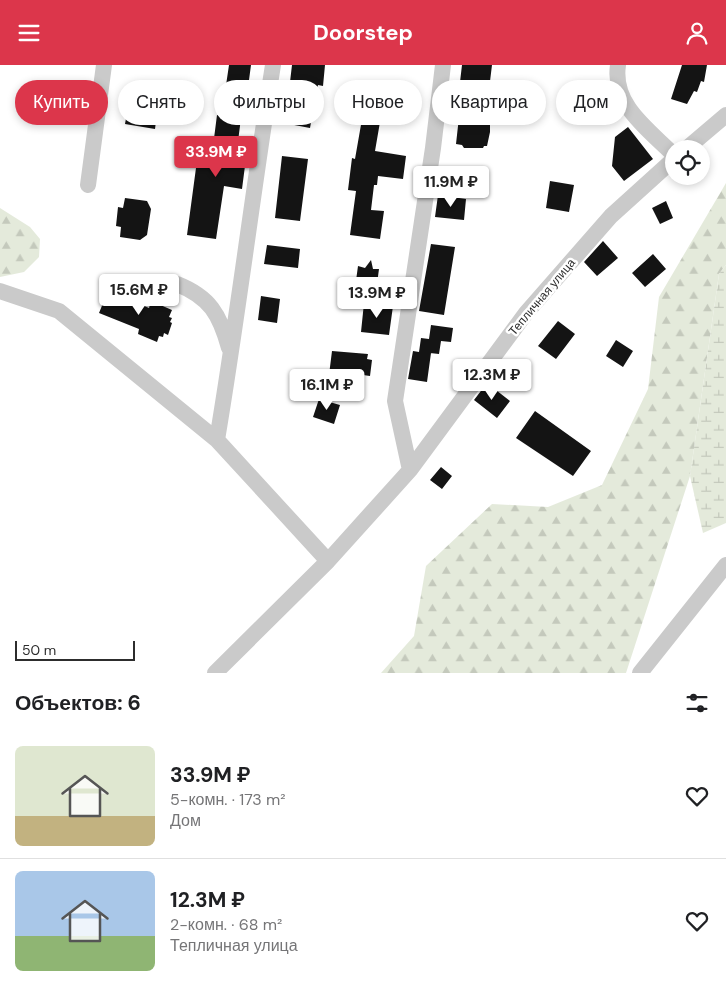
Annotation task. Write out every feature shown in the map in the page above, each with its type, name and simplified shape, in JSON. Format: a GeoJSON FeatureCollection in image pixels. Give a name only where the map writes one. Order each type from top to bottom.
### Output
{"type":"FeatureCollection","features":[{"type":"Feature","properties":{"kind":"street"},"geometry":{"type":"LineString","coordinates":[[88,185],[104,65]]}},
{"type":"Feature","properties":{"kind":"street"},"geometry":{"type":"LineString","coordinates":[[217,440],[231,356],[248,220],[273,65]]}},
{"type":"Feature","properties":{"kind":"street"},"geometry":{"type":"LineString","coordinates":[[410,471],[395,401],[433,148],[443,65]]}},
{"type":"Feature","properties":{"kind":"street"},"geometry":{"type":"LineString","coordinates":[[618,65],[617,76],[620,95],[632,114],[665,146]]}},
{"type":"Feature","properties":{"kind":"street"},"geometry":{"type":"LineString","coordinates":[[697,140],[726,115]]}},
{"type":"Feature","properties":{"kind":"street","name":"Тепличная улица"},"geometry":{"type":"LineString","coordinates":[[216,673],[328,561],[410,471],[526,313],[611,217],[665,167]]}},
{"type":"Feature","properties":{"kind":"street"},"geometry":{"type":"LineString","coordinates":[[177,284],[193,290],[211,306],[221,320],[231,356]]}},
{"type":"Feature","properties":{"kind":"street"},"geometry":{"type":"LineString","coordinates":[[0,291],[59,311],[217,440],[328,561]]}},
{"type":"Feature","properties":{"kind":"street"},"geometry":{"type":"LineString","coordinates":[[640,673],[726,565]]}},
{"type":"Feature","properties":{"kind":"green space"},"geometry":{"type":"Polygon","coordinates":[[[726,183],[726,265],[719,274],[690,476],[626,673],[381,673],[414,636],[426,566],[492,504],[548,507],[602,485],[648,389],[659,297],[726,183]]]}},
{"type":"Feature","properties":{"kind":"green space"},"geometry":{"type":"Polygon","coordinates":[[[0,208],[30,227],[40,239],[39,257],[24,272],[0,277],[0,208]]]}},
{"type":"Feature","properties":{"kind":"green space"},"geometry":{"type":"Polygon","coordinates":[[[726,265],[726,523],[703,533],[690,476],[719,274],[726,265]]]}},
{"type":"Feature","properties":{"kind":"building"},"geometry":{"type":"Polygon","coordinates":[[[229,65],[251,65],[249,80],[227,80],[229,65]]]}},
{"type":"Feature","properties":{"kind":"building"},"geometry":{"type":"Polygon","coordinates":[[[292,65],[325,65],[324,80],[290,80],[292,65]]]}},
{"type":"Feature","properties":{"kind":"building"},"geometry":{"type":"Polygon","coordinates":[[[462,65],[492,65],[490,80],[460,80],[462,65]]]}},
{"type":"Feature","properties":{"kind":"building"},"geometry":{"type":"Polygon","coordinates":[[[682,65],[707,65],[704,82],[701,81],[697,92],[694,91],[687,104],[671,99],[682,65]]]}},
{"type":"Feature","properties":{"kind":"building"},"geometry":{"type":"Polygon","coordinates":[[[131,125],[156,125],[155,129],[131,125]]]}},
{"type":"Feature","properties":{"kind":"building"},"geometry":{"type":"Polygon","coordinates":[[[216,125],[240,125],[236,157],[246,158],[242,189],[224,186],[216,239],[187,235],[198,153],[212,154],[216,125]]]}},
{"type":"Feature","properties":{"kind":"building"},"geometry":{"type":"Polygon","coordinates":[[[294,125],[311,125],[310,128],[294,125]]]}},
{"type":"Feature","properties":{"kind":"building"},"geometry":{"type":"Polygon","coordinates":[[[361,125],[379,125],[375,151],[406,156],[403,179],[378,176],[377,185],[374,185],[371,210],[384,211],[380,239],[350,235],[356,191],[348,190],[352,158],[355,159],[361,125]]]}},
{"type":"Feature","properties":{"kind":"building"},"geometry":{"type":"Polygon","coordinates":[[[458,125],[490,125],[487,146],[483,148],[464,148],[462,145],[456,144],[458,125]]]}},
{"type":"Feature","properties":{"kind":"building"},"geometry":{"type":"Polygon","coordinates":[[[628,127],[653,159],[624,181],[612,166],[615,137],[628,127]]]}},
{"type":"Feature","properties":{"kind":"building"},"geometry":{"type":"Polygon","coordinates":[[[282,156],[308,159],[300,221],[275,218],[282,156]]]}},
{"type":"Feature","properties":{"kind":"building"},"geometry":{"type":"Polygon","coordinates":[[[550,181],[574,185],[569,212],[546,208],[550,181]]]}},
{"type":"Feature","properties":{"kind":"building"},"geometry":{"type":"Polygon","coordinates":[[[438,195],[466,199],[464,220],[435,217],[438,195]]]}},
{"type":"Feature","properties":{"kind":"building"},"geometry":{"type":"Polygon","coordinates":[[[125,198],[147,201],[151,209],[147,235],[140,240],[120,237],[121,227],[116,226],[118,207],[123,208],[125,198]]]}},
{"type":"Feature","properties":{"kind":"building"},"geometry":{"type":"Polygon","coordinates":[[[666,201],[673,218],[660,224],[652,208],[666,201]]]}},
{"type":"Feature","properties":{"kind":"building"},"geometry":{"type":"Polygon","coordinates":[[[603,241],[618,258],[597,276],[584,262],[603,241]]]}},
{"type":"Feature","properties":{"kind":"building"},"geometry":{"type":"Polygon","coordinates":[[[431,244],[455,247],[444,315],[419,311],[431,244]]]}},
{"type":"Feature","properties":{"kind":"building"},"geometry":{"type":"Polygon","coordinates":[[[267,245],[300,249],[298,268],[264,264],[267,245]]]}},
{"type":"Feature","properties":{"kind":"building"},"geometry":{"type":"Polygon","coordinates":[[[653,254],[666,269],[645,287],[632,273],[653,254]]]}},
{"type":"Feature","properties":{"kind":"building"},"geometry":{"type":"Polygon","coordinates":[[[371,260],[373,269],[379,269],[376,291],[355,288],[358,266],[365,268],[371,260]]]}},
{"type":"Feature","properties":{"kind":"building"},"geometry":{"type":"Polygon","coordinates":[[[108,291],[149,308],[151,301],[172,310],[169,317],[172,318],[170,322],[172,323],[168,335],[164,333],[163,337],[159,336],[157,342],[138,334],[139,329],[99,313],[108,291]]]}},
{"type":"Feature","properties":{"kind":"building"},"geometry":{"type":"Polygon","coordinates":[[[261,296],[280,299],[277,323],[258,320],[261,296]]]}},
{"type":"Feature","properties":{"kind":"building"},"geometry":{"type":"Polygon","coordinates":[[[364,303],[393,306],[389,335],[361,332],[364,303]]]}},
{"type":"Feature","properties":{"kind":"building"},"geometry":{"type":"Polygon","coordinates":[[[558,321],[575,334],[556,359],[538,346],[558,321]]]}},
{"type":"Feature","properties":{"kind":"building"},"geometry":{"type":"Polygon","coordinates":[[[431,325],[453,328],[451,342],[441,341],[439,354],[431,353],[427,382],[408,379],[413,351],[419,352],[421,338],[429,339],[431,325]]]}},
{"type":"Feature","properties":{"kind":"building"},"geometry":{"type":"Polygon","coordinates":[[[616,340],[633,351],[623,367],[606,356],[616,340]]]}},
{"type":"Feature","properties":{"kind":"building"},"geometry":{"type":"Polygon","coordinates":[[[332,351],[368,354],[367,359],[372,360],[370,376],[363,375],[362,379],[329,375],[332,351]]]}},
{"type":"Feature","properties":{"kind":"building"},"geometry":{"type":"Polygon","coordinates":[[[487,383],[510,401],[497,418],[474,400],[487,383]]]}},
{"type":"Feature","properties":{"kind":"building"},"geometry":{"type":"Polygon","coordinates":[[[319,399],[340,405],[334,424],[313,417],[319,399]]]}},
{"type":"Feature","properties":{"kind":"building"},"geometry":{"type":"Polygon","coordinates":[[[535,411],[591,451],[573,476],[516,438],[535,411]]]}},
{"type":"Feature","properties":{"kind":"building"},"geometry":{"type":"Polygon","coordinates":[[[441,467],[452,476],[442,489],[430,480],[441,467]]]}}]}
